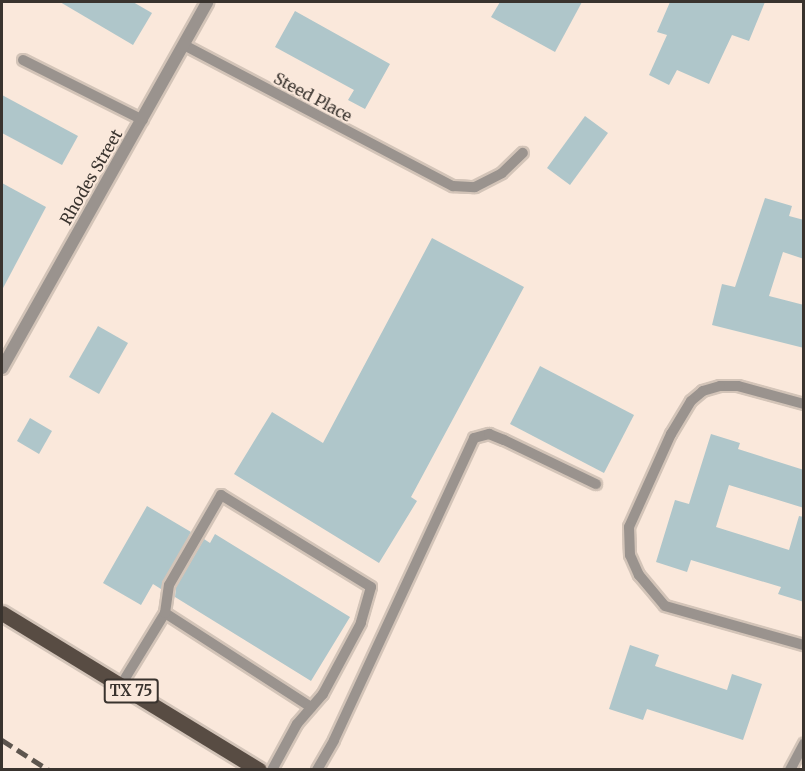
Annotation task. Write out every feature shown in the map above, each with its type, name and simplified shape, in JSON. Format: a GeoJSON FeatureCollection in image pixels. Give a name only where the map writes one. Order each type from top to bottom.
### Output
{"type":"FeatureCollection","features":[{"type":"Feature","properties":{"kind":"main road","name":"TX 75"},"geometry":{"type":"LineString","coordinates":[[2,613],[259,770]]}},
{"type":"Feature","properties":{"kind":"street","name":"Rhodes Street"},"geometry":{"type":"LineString","coordinates":[[2,368],[143,120],[207,2]]}},
{"type":"Feature","properties":{"kind":"lane","name":"Steed Place"},"geometry":{"type":"LineString","coordinates":[[184,45],[428,175],[453,186],[475,186],[502,173],[523,153]]}},
{"type":"Feature","properties":{"kind":"lane"},"geometry":{"type":"LineString","coordinates":[[23,60],[143,120]]}},
{"type":"Feature","properties":{"kind":"lane"},"geometry":{"type":"LineString","coordinates":[[804,404],[738,386],[720,386],[703,391],[691,402],[670,434],[629,527],[630,555],[639,575],[665,606],[804,645]]}},
{"type":"Feature","properties":{"kind":"lane"},"geometry":{"type":"LineString","coordinates":[[316,770],[339,730],[474,438],[489,434],[596,484]]}},
{"type":"Feature","properties":{"kind":"lane"},"geometry":{"type":"LineString","coordinates":[[121,685],[165,613],[169,585],[221,495],[371,587],[361,623],[323,694],[297,724],[272,770]]}},
{"type":"Feature","properties":{"kind":"lane"},"geometry":{"type":"LineString","coordinates":[[165,613],[311,707]]}},
{"type":"Feature","properties":{"kind":"lane"},"geometry":{"type":"LineString","coordinates":[[790,770],[804,744]]}},
{"type":"Feature","properties":{"kind":"building"},"geometry":{"type":"Polygon","coordinates":[[[60,2],[133,2],[152,13],[133,45],[60,2]]]}},
{"type":"Feature","properties":{"kind":"building"},"geometry":{"type":"Polygon","coordinates":[[[500,2],[582,2],[555,52],[491,17],[500,2]]]}},
{"type":"Feature","properties":{"kind":"building"},"geometry":{"type":"Polygon","coordinates":[[[670,2],[765,2],[749,41],[732,35],[709,84],[677,70],[669,85],[649,75],[667,35],[657,32],[670,2]]]}},
{"type":"Feature","properties":{"kind":"building"},"geometry":{"type":"Polygon","coordinates":[[[295,11],[390,64],[365,109],[348,100],[354,90],[275,47],[295,11]]]}},
{"type":"Feature","properties":{"kind":"building"},"geometry":{"type":"Polygon","coordinates":[[[2,95],[78,136],[62,165],[2,133],[2,95]]]}},
{"type":"Feature","properties":{"kind":"building"},"geometry":{"type":"Polygon","coordinates":[[[585,116],[608,133],[570,185],[547,168],[585,116]]]}},
{"type":"Feature","properties":{"kind":"building"},"geometry":{"type":"Polygon","coordinates":[[[2,183],[46,207],[2,290],[2,183]]]}},
{"type":"Feature","properties":{"kind":"building"},"geometry":{"type":"Polygon","coordinates":[[[765,198],[792,206],[789,216],[804,220],[804,259],[783,252],[769,296],[804,305],[804,348],[712,325],[722,284],[735,287],[765,198]]]}},
{"type":"Feature","properties":{"kind":"building"},"geometry":{"type":"Polygon","coordinates":[[[432,238],[524,287],[411,497],[417,501],[379,563],[234,474],[272,412],[323,443],[432,238]]]}},
{"type":"Feature","properties":{"kind":"building"},"geometry":{"type":"Polygon","coordinates":[[[98,326],[128,343],[99,394],[69,377],[98,326]]]}},
{"type":"Feature","properties":{"kind":"building"},"geometry":{"type":"Polygon","coordinates":[[[540,366],[634,415],[604,473],[510,424],[540,366]]]}},
{"type":"Feature","properties":{"kind":"building"},"geometry":{"type":"Polygon","coordinates":[[[30,418],[52,431],[39,454],[17,441],[30,418]]]}},
{"type":"Feature","properties":{"kind":"building"},"geometry":{"type":"Polygon","coordinates":[[[711,434],[740,443],[738,449],[804,470],[804,508],[729,485],[716,527],[789,550],[799,516],[804,517],[804,602],[778,594],[781,587],[691,560],[687,572],[656,562],[675,500],[689,504],[711,434]]]}},
{"type":"Feature","properties":{"kind":"building"},"geometry":{"type":"Polygon","coordinates":[[[147,506],[191,532],[161,589],[153,584],[141,605],[103,583],[147,506]]]}},
{"type":"Feature","properties":{"kind":"building"},"geometry":{"type":"Polygon","coordinates":[[[215,534],[350,617],[311,681],[175,597],[176,587],[204,539],[210,543],[215,534]]]}},
{"type":"Feature","properties":{"kind":"building"},"geometry":{"type":"Polygon","coordinates":[[[630,645],[659,655],[655,666],[727,690],[732,674],[762,684],[743,740],[647,709],[643,720],[609,709],[630,645]]]}},
{"type":"Feature","properties":{"kind":"railway"},"geometry":{"type":"LineString","coordinates":[[2,740],[49,770]]}}]}
